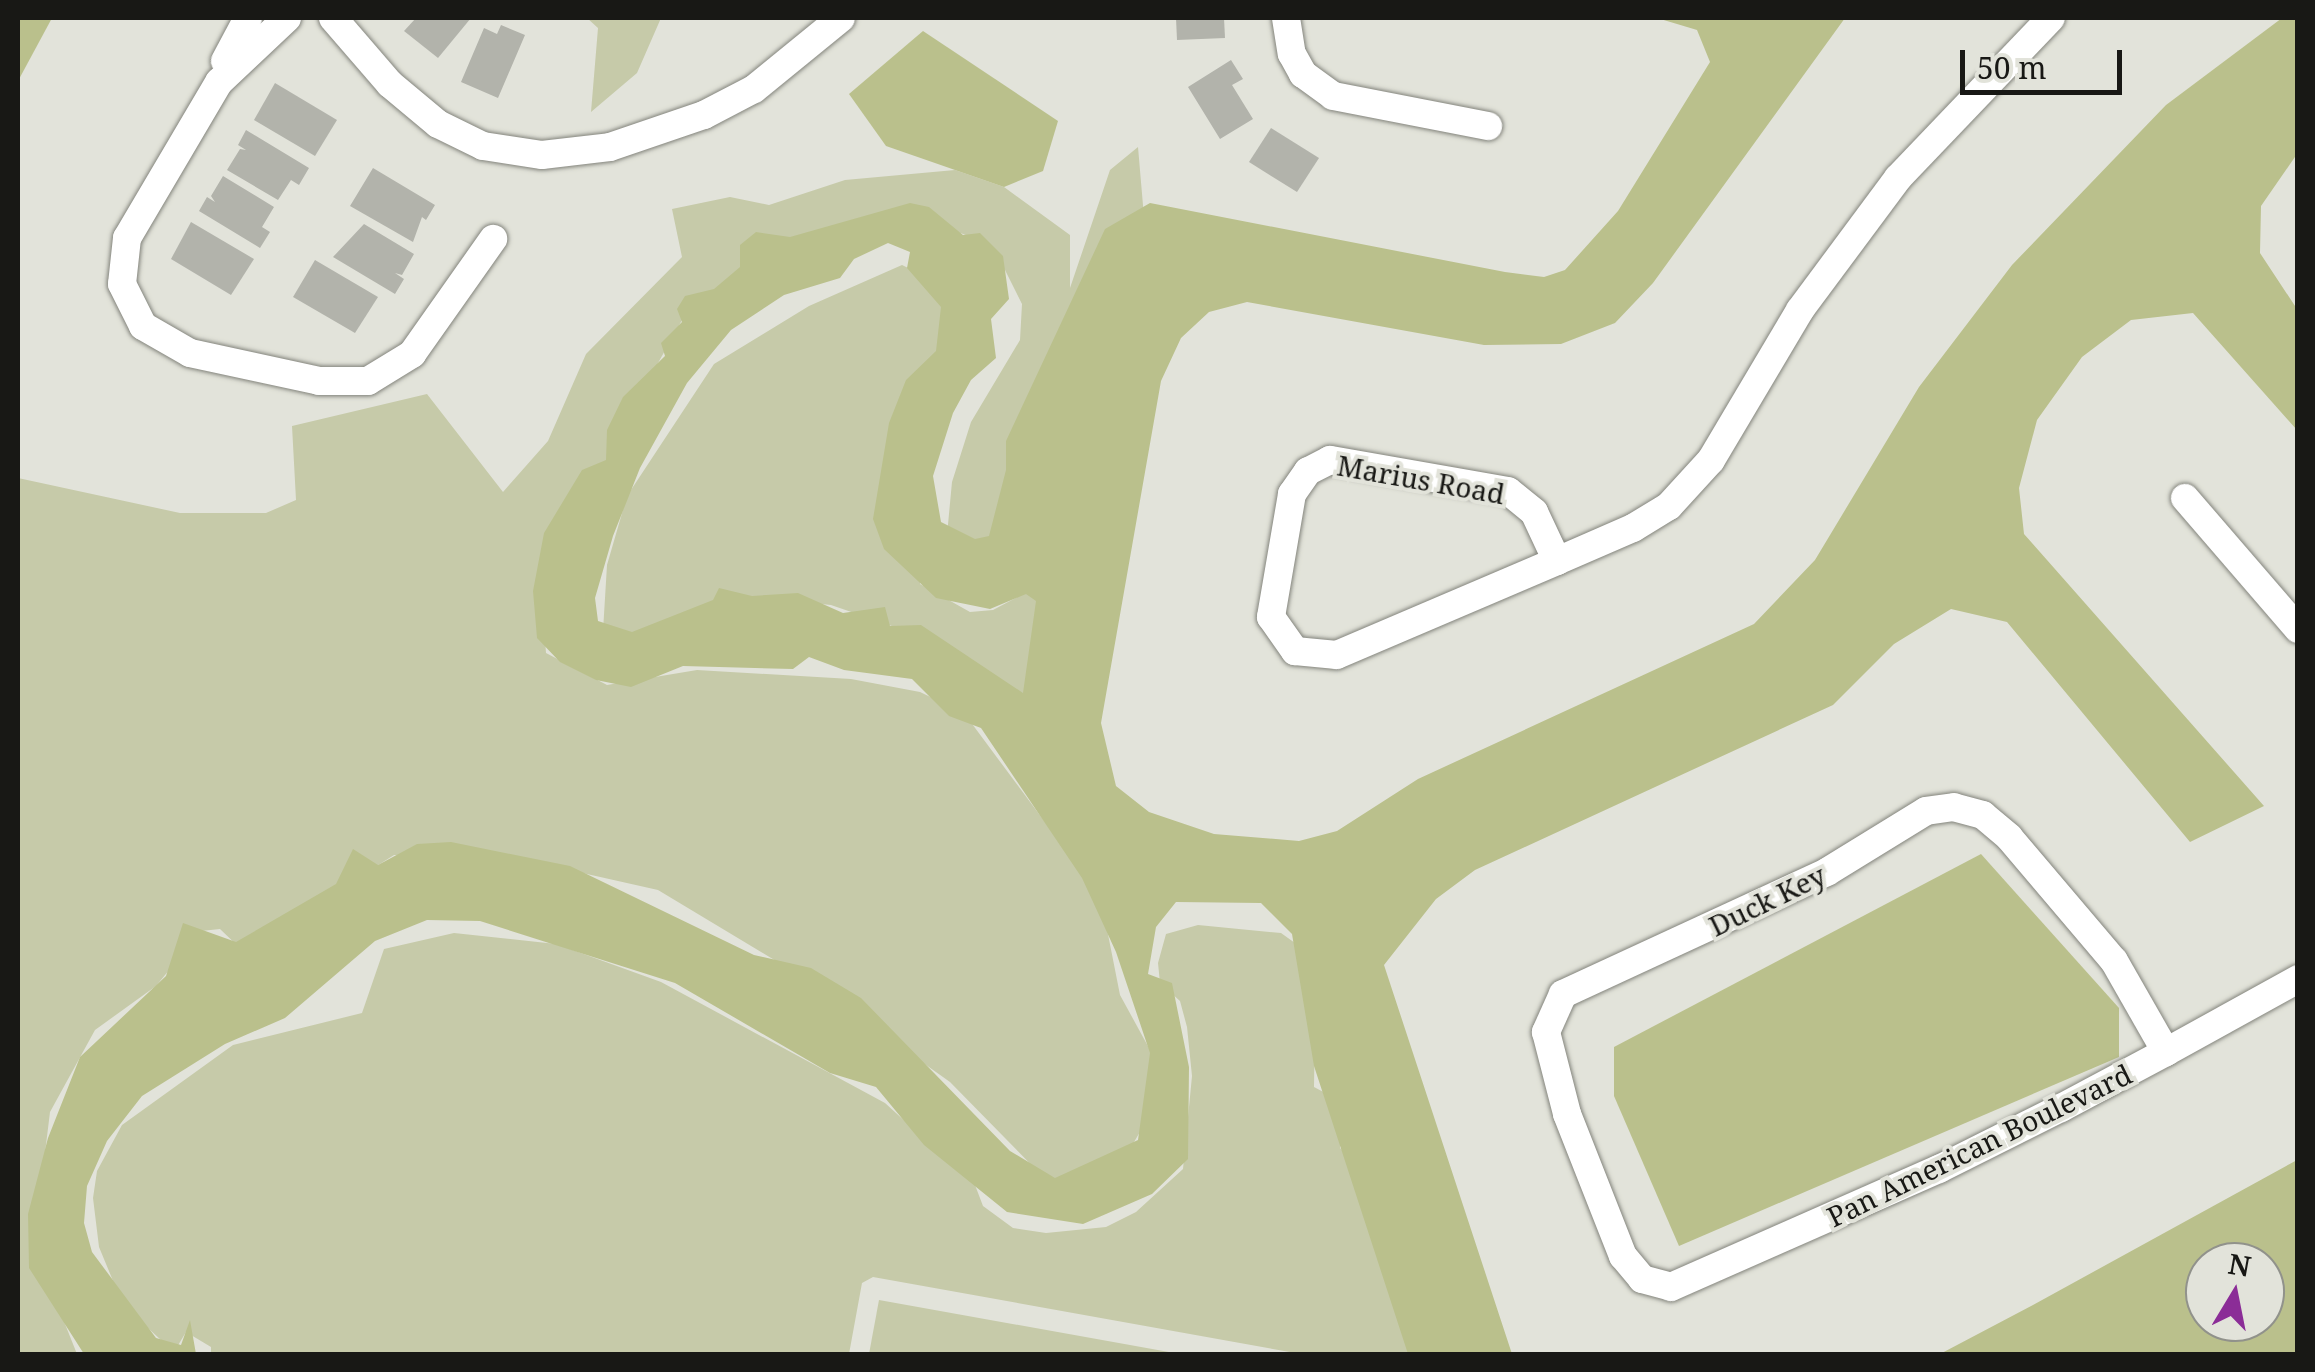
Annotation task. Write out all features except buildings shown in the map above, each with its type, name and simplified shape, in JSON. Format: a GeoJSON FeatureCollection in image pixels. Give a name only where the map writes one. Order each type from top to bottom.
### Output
{"type":"FeatureCollection","features":[{"type":"Feature","properties":{"kind":"street"},"geometry":{"type":"LineString","coordinates":[[248,18],[218,82],[123,253],[126,299],[155,337],[190,353],[320,381],[368,381],[412,354],[493,239]]}},
{"type":"Feature","properties":{"kind":"street"},"geometry":{"type":"LineString","coordinates":[[218,82],[287,18]]}},
{"type":"Feature","properties":{"kind":"street"},"geometry":{"type":"LineString","coordinates":[[333,18],[390,84],[438,124],[482,146],[542,155],[610,147],[704,115],[768,79],[842,18]]}},
{"type":"Feature","properties":{"kind":"street"},"geometry":{"type":"LineString","coordinates":[[1286,18],[1298,64],[1334,96],[1488,126]]}},
{"type":"Feature","properties":{"kind":"street","name":"Marius Road"},"geometry":{"type":"LineString","coordinates":[[1557,561],[1534,512],[1508,491],[1330,460],[1305,474],[1292,494],[1272,616],[1295,651],[1337,655],[1557,561],[1647,520],[1690,486],[1855,234],[1975,91],[2051,18]]}},
{"type":"Feature","properties":{"kind":"street"},"geometry":{"type":"LineString","coordinates":[[2185,498],[2298,628]]}},
{"type":"Feature","properties":{"kind":"street","name":"Duck Key"},"geometry":{"type":"LineString","coordinates":[[1651,1284],[1623,1256],[1556,1078],[1546,1032],[1562,994],[1827,872],[1926,811],[1954,807],[1996,823],[2114,962],[2166,1052]]}},
{"type":"Feature","properties":{"kind":"street","name":"Pan American Boulevard"},"geometry":{"type":"LineString","coordinates":[[1651,1284],[1690,1282],[1939,1169],[2298,979]]}},
{"type":"Feature","properties":{"kind":"shaded area"},"geometry":{"type":"Polygon","coordinates":[[[18,18],[52,18],[18,81],[18,18]]]}},
{"type":"Feature","properties":{"kind":"shaded area"},"geometry":{"type":"Polygon","coordinates":[[[587,18],[661,18],[637,73],[591,112],[598,28],[587,18]]]}},
{"type":"Feature","properties":{"kind":"shaded area"},"geometry":{"type":"Polygon","coordinates":[[[1657,18],[1845,18],[1653,283],[1615,323],[1561,344],[1484,345],[1247,302],[1209,312],[1181,338],[1161,381],[1101,723],[1116,786],[1149,812],[1214,834],[1299,841],[1337,831],[1418,779],[1754,624],[1815,560],[1919,387],[2012,265],[2166,105],[2282,18],[2297,18],[2297,154],[2261,206],[2260,253],[2297,309],[2297,430],[2193,313],[2131,320],[2082,357],[2037,420],[2019,488],[2024,534],[2264,806],[2190,842],[2007,622],[1951,609],[1894,644],[1833,705],[1475,870],[1436,899],[1384,965],[1512,1354],[1408,1354],[1314,1066],[1292,934],[1261,903],[1176,902],[1156,927],[1148,974],[1172,983],[1189,1067],[1188,1159],[1152,1194],[1083,1224],[1007,1212],[924,1145],[876,1087],[830,1073],[675,983],[480,921],[427,920],[375,941],[285,1018],[225,1044],[142,1096],[107,1141],[87,1186],[84,1223],[92,1252],[156,1338],[181,1345],[190,1320],[196,1354],[84,1354],[29,1268],[28,1214],[48,1138],[80,1057],[166,976],[183,923],[236,942],[336,884],[353,849],[378,865],[417,844],[451,842],[570,866],[754,955],[811,968],[861,998],[1010,1151],[1055,1178],[1138,1140],[1150,1053],[1116,952],[1082,878],[981,728],[949,716],[912,679],[844,670],[809,657],[793,669],[683,666],[631,687],[596,680],[560,662],[537,638],[533,591],[544,533],[582,470],[606,460],[607,430],[623,397],[665,356],[661,343],[682,322],[677,309],[685,296],[714,289],[740,267],[740,245],[756,232],[790,237],[910,203],[929,207],[963,235],[980,233],[1003,256],[1009,299],[991,319],[996,358],[971,380],[953,413],[933,476],[941,522],[975,539],[989,536],[1006,470],[1006,441],[1105,229],[1150,203],[1505,272],[1544,277],[1565,270],[1618,211],[1710,62],[1697,30],[1657,18]],[[888,243],[854,259],[840,278],[784,295],[731,330],[687,383],[640,468],[613,536],[595,598],[598,621],[632,632],[713,600],[719,588],[752,596],[798,593],[843,613],[885,607],[890,626],[921,625],[1023,693],[1036,601],[1026,594],[990,609],[936,598],[884,549],[873,519],[889,423],[906,380],[936,351],[941,307],[907,268],[910,252],[888,243]]]}},
{"type":"Feature","properties":{"kind":"shaded area"},"geometry":{"type":"Polygon","coordinates":[[[923,31],[1058,121],[1043,171],[1004,187],[886,146],[849,94],[923,31]]]}},
{"type":"Feature","properties":{"kind":"shaded area"},"geometry":{"type":"Polygon","coordinates":[[[1138,147],[1144,217],[1015,510],[977,549],[947,535],[952,482],[971,422],[1020,340],[1022,304],[1005,270],[974,238],[906,213],[682,320],[643,390],[544,625],[546,653],[607,685],[697,670],[851,679],[920,692],[964,713],[1076,864],[1104,914],[1120,995],[1155,1059],[1152,1111],[1126,1156],[1050,1184],[950,1082],[801,976],[658,890],[498,854],[394,855],[243,951],[220,929],[201,931],[156,986],[95,1030],[50,1112],[38,1210],[45,1274],[77,1354],[18,1354],[18,478],[180,513],[266,513],[296,500],[292,426],[427,394],[503,492],[548,441],[586,354],[682,257],[672,209],[730,197],[769,205],[845,180],[955,170],[1004,187],[1070,235],[1070,288],[1110,170],[1138,147]]]}},
{"type":"Feature","properties":{"kind":"shaded area"},"geometry":{"type":"Polygon","coordinates":[[[902,265],[933,280],[953,341],[933,368],[920,584],[970,612],[993,610],[1038,586],[1036,703],[915,634],[831,605],[732,595],[658,636],[603,631],[607,565],[627,496],[714,364],[809,306],[902,265]]]}},
{"type":"Feature","properties":{"kind":"shaded area"},"geometry":{"type":"Polygon","coordinates":[[[1981,854],[2119,1008],[2119,1057],[1679,1246],[1614,1096],[1614,1047],[1981,854]]]}},
{"type":"Feature","properties":{"kind":"shaded area"},"geometry":{"type":"Polygon","coordinates":[[[1198,925],[1281,933],[1316,958],[1314,1087],[1329,1095],[1342,1123],[1340,1148],[1367,1175],[1430,1354],[1301,1354],[873,1277],[862,1283],[849,1354],[211,1354],[211,1347],[186,1332],[174,1352],[123,1305],[99,1247],[93,1198],[97,1171],[122,1125],[233,1045],[362,1013],[384,949],[454,933],[556,944],[661,982],[885,1103],[975,1185],[983,1206],[1013,1228],[1046,1233],[1106,1227],[1136,1212],[1183,1169],[1192,1076],[1187,1027],[1180,1001],[1160,983],[1158,963],[1166,934],[1198,925]]]}},
{"type":"Feature","properties":{"kind":"shaded area"},"geometry":{"type":"Polygon","coordinates":[[[2297,1160],[2297,1354],[1940,1354],[2033,1305],[2297,1160]]]}},
{"type":"Feature","properties":{"kind":"shaded area"},"geometry":{"type":"Polygon","coordinates":[[[879,1300],[1180,1354],[869,1354],[879,1300]]]}}]}
